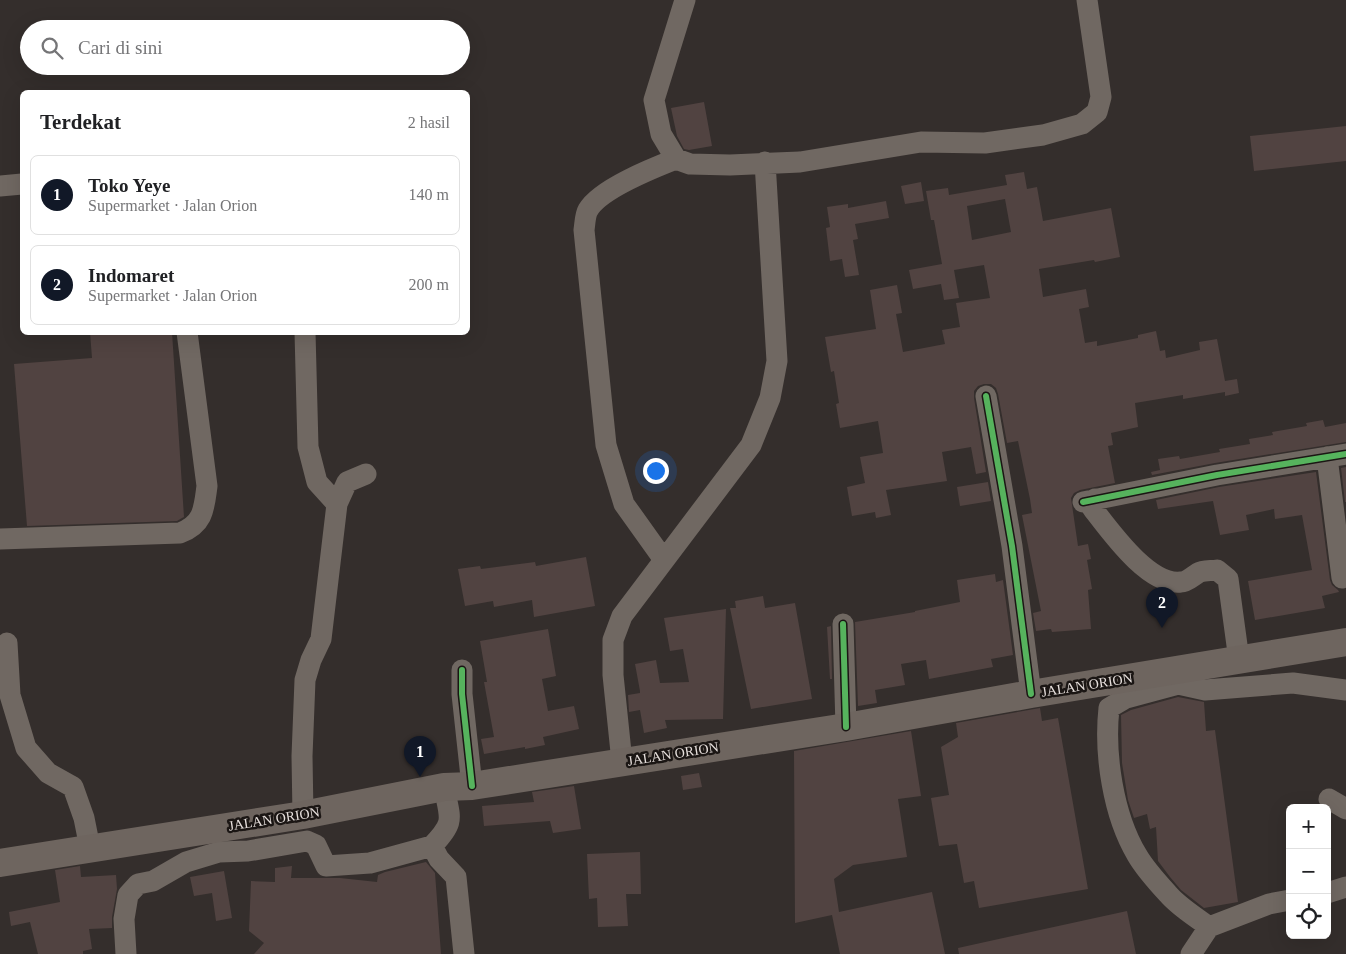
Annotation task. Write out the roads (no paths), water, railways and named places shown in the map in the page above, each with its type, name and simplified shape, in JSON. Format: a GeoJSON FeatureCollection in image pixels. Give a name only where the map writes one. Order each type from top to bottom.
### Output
{"type":"FeatureCollection","features":[{"type":"Feature","properties":{"kind":"highway","name":"JALAN ORION"},"geometry":{"type":"LineString","coordinates":[[0,863],[303,814],[444,787],[472,786],[846,727],[1031,694],[1181,676],[1239,660],[1346,642]]}},
{"type":"Feature","properties":{"kind":"street"},"geometry":{"type":"LineString","coordinates":[[685,0],[654,100],[661,134],[676,158],[690,164],[800,162],[921,142],[985,144],[1044,134],[1082,124],[1097,112],[1101,96],[1087,0]]}},
{"type":"Feature","properties":{"kind":"street"},"geometry":{"type":"LineString","coordinates":[[664,560],[624,504],[606,445],[584,230],[588,211],[602,195],[648,170],[676,158]]}},
{"type":"Feature","properties":{"kind":"street"},"geometry":{"type":"LineString","coordinates":[[622,762],[613,675],[614,640],[622,616],[751,446],[770,398],[777,361],[766,162]]}},
{"type":"Feature","properties":{"kind":"street"},"geometry":{"type":"LineString","coordinates":[[0,186],[20,184]]}},
{"type":"Feature","properties":{"kind":"street"},"geometry":{"type":"LineString","coordinates":[[0,539],[180,533],[190,529],[198,522],[205,507],[207,486],[187,335]]}},
{"type":"Feature","properties":{"kind":"street"},"geometry":{"type":"LineString","coordinates":[[305,335],[308,447],[317,482],[337,504]]}},
{"type":"Feature","properties":{"kind":"street"},"geometry":{"type":"LineString","coordinates":[[986,396],[1012,546],[1031,694]]}},
{"type":"Feature","properties":{"kind":"street"},"geometry":{"type":"LineString","coordinates":[[1239,660],[1228,579],[1217,570],[1200,572],[1183,582],[1166,582],[1155,576],[1127,551],[1092,509],[1089,501],[1217,475],[1336,456],[1342,578]]}},
{"type":"Feature","properties":{"kind":"street"},"geometry":{"type":"LineString","coordinates":[[303,814],[302,756],[305,680],[311,660],[321,639],[337,504],[347,482],[366,474]]}},
{"type":"Feature","properties":{"kind":"street"},"geometry":{"type":"LineString","coordinates":[[843,624],[846,727]]}},
{"type":"Feature","properties":{"kind":"street"},"geometry":{"type":"LineString","coordinates":[[7,643],[10,695],[26,748],[48,773],[73,787],[84,818],[90,848]]}},
{"type":"Feature","properties":{"kind":"street"},"geometry":{"type":"LineString","coordinates":[[462,670],[462,694],[472,786]]}},
{"type":"Feature","properties":{"kind":"street"},"geometry":{"type":"LineString","coordinates":[[1209,927],[1169,895],[1138,856],[1124,828],[1111,778],[1107,726],[1109,708],[1126,698],[1181,676],[1205,690],[1293,683],[1346,690]]}},
{"type":"Feature","properties":{"kind":"street"},"geometry":{"type":"LineString","coordinates":[[126,954],[124,919],[128,895],[138,884],[153,881],[186,862],[219,852],[248,851],[307,841],[316,845],[326,866],[370,863],[432,846],[446,832],[450,820],[444,787]]}},
{"type":"Feature","properties":{"kind":"street"},"geometry":{"type":"LineString","coordinates":[[432,846],[439,859],[456,876],[464,954]]}},
{"type":"Feature","properties":{"kind":"street"},"geometry":{"type":"LineString","coordinates":[[1331,891],[1346,887]]}},
{"type":"Feature","properties":{"kind":"street"},"geometry":{"type":"LineString","coordinates":[[1191,954],[1209,927],[1269,904],[1286,901]]}},
{"type":"Feature","properties":{"kind":"place","name":"Indomaret"},"geometry":{"type":"Point","coordinates":[1162,628]}},
{"type":"Feature","properties":{"kind":"place","name":"Toko Yeye"},"geometry":{"type":"Point","coordinates":[420,777]}}]}
